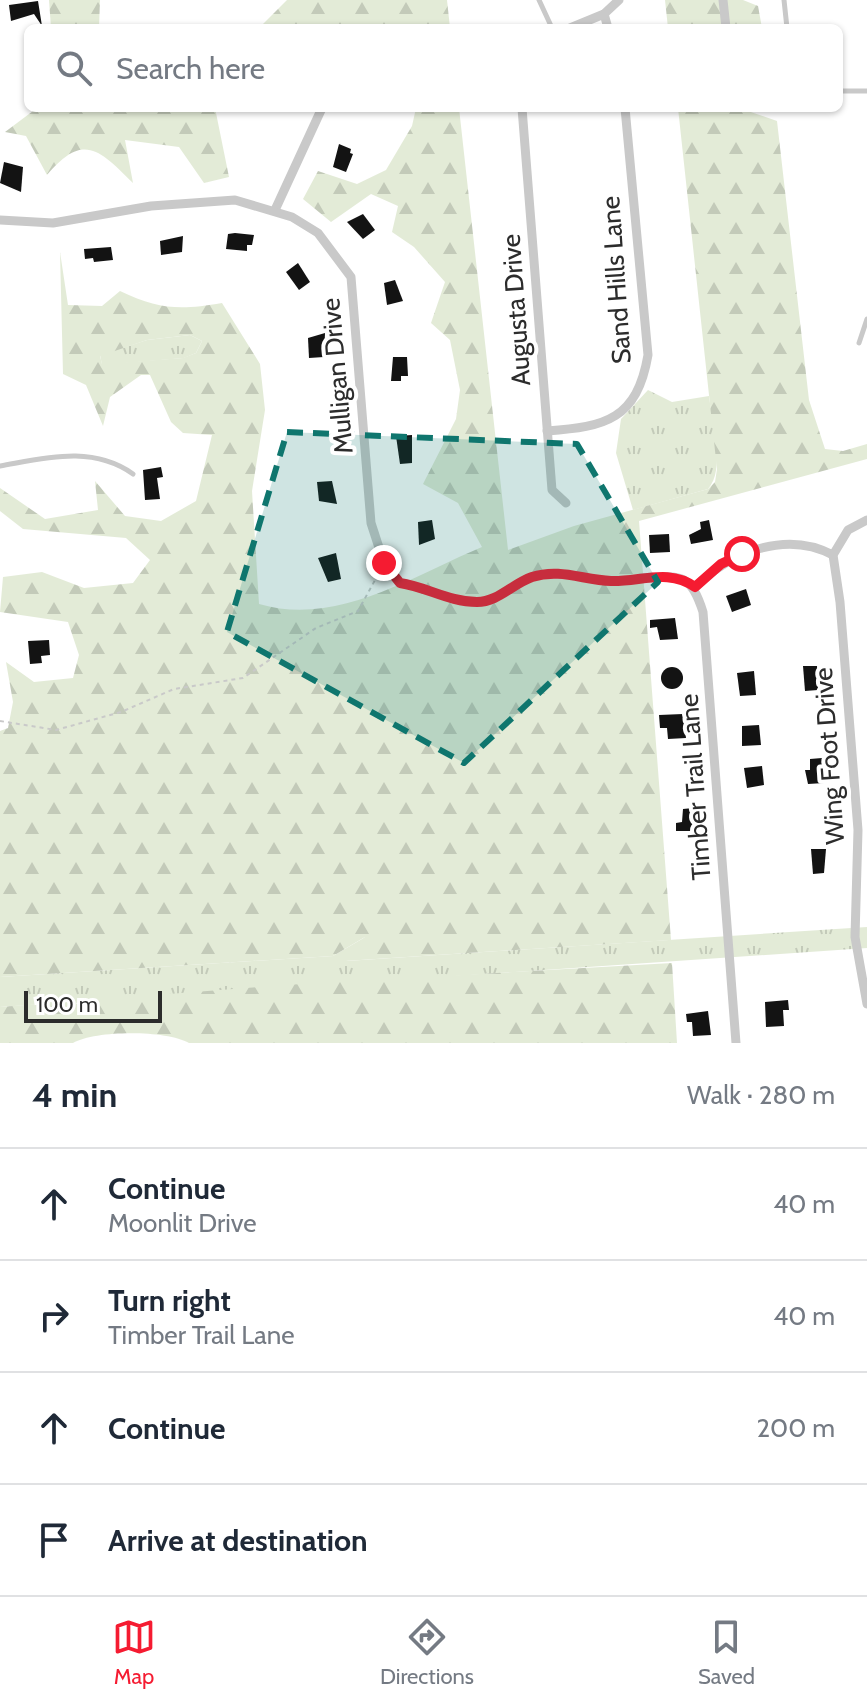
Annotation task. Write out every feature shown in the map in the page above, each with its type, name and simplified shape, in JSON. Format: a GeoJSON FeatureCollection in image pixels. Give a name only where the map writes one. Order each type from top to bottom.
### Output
{"type":"FeatureCollection","features":[{"type":"Feature","properties":{"kind":"street"},"geometry":{"type":"LineString","coordinates":[[580,24],[604,14],[619,0]]}},
{"type":"Feature","properties":{"kind":"street"},"geometry":{"type":"LineString","coordinates":[[723,0],[726,24]]}},
{"type":"Feature","properties":{"kind":"street"},"geometry":{"type":"LineString","coordinates":[[604,14],[607,24]]}},
{"type":"Feature","properties":{"kind":"street"},"geometry":{"type":"LineString","coordinates":[[275,210],[320,112]]}},
{"type":"Feature","properties":{"kind":"street","name":"Augusta Drive"},"geometry":{"type":"LineString","coordinates":[[522,112],[552,490],[566,503]]}},
{"type":"Feature","properties":{"kind":"street","name":"Sand Hills Lane"},"geometry":{"type":"LineString","coordinates":[[547,431],[602,424],[635,399],[644,380],[648,355],[625,112]]}},
{"type":"Feature","properties":{"kind":"street","name":"Mulligan Drive"},"geometry":{"type":"LineString","coordinates":[[0,220],[53,223],[212,199],[235,200],[275,210],[318,233],[351,277],[371,523],[384,563]]}},
{"type":"Feature","properties":{"kind":"street"},"geometry":{"type":"LineString","coordinates":[[640,578],[670,576],[695,587],[721,564],[761,549],[810,545],[833,555],[848,530],[867,520]]}},
{"type":"Feature","properties":{"kind":"street","name":"Wing Foot Drive"},"geometry":{"type":"LineString","coordinates":[[833,555],[840,602],[858,830],[855,937],[867,1004]]}},
{"type":"Feature","properties":{"kind":"street","name":"Timber Trail Lane"},"geometry":{"type":"LineString","coordinates":[[695,587],[705,637],[736,1043]]}},
{"type":"Feature","properties":{"kind":"lane"},"geometry":{"type":"LineString","coordinates":[[539,0],[550,24]]}},
{"type":"Feature","properties":{"kind":"lane"},"geometry":{"type":"LineString","coordinates":[[784,0],[787,24]]}},
{"type":"Feature","properties":{"kind":"lane"},"geometry":{"type":"LineString","coordinates":[[843,91],[867,91]]}},
{"type":"Feature","properties":{"kind":"lane"},"geometry":{"type":"LineString","coordinates":[[859,343],[867,319]]}},
{"type":"Feature","properties":{"kind":"lane"},"geometry":{"type":"LineString","coordinates":[[0,466],[88,455],[121,466],[133,474]]}},
{"type":"Feature","properties":{"kind":"path"},"geometry":{"type":"LineString","coordinates":[[0,721],[56,730],[121,712],[174,689],[243,678],[316,628],[358,611],[384,563],[400,583],[423,586],[438,596],[477,602],[494,600],[514,585],[535,576],[564,573],[610,581],[640,578]]}},
{"type":"Feature","properties":{"kind":"highlighted area"},"geometry":{"type":"Polygon","coordinates":[[[287,432],[577,444],[658,582],[464,763],[227,632],[287,432]]]}},
{"type":"Feature","properties":{"kind":"green space"},"geometry":{"type":"Polygon","coordinates":[[[49,0],[100,0],[99,24],[51,24],[49,0]]]}},
{"type":"Feature","properties":{"kind":"green space"},"geometry":{"type":"Polygon","coordinates":[[[287,0],[447,0],[450,24],[263,24],[287,0]]]}},
{"type":"Feature","properties":{"kind":"green space"},"geometry":{"type":"Polygon","coordinates":[[[665,0],[743,0],[758,6],[761,24],[668,24],[665,0]]]}},
{"type":"Feature","properties":{"kind":"green space"},"geometry":{"type":"Polygon","coordinates":[[[32,112],[216,112],[229,177],[204,183],[179,147],[125,140],[133,183],[110,161],[91,150],[71,153],[47,175],[26,136],[5,132],[32,112]]]}},
{"type":"Feature","properties":{"kind":"green space"},"geometry":{"type":"Polygon","coordinates":[[[415,112],[459,112],[508,550],[574,526],[708,489],[715,482],[717,469],[678,112],[751,112],[777,121],[809,400],[825,449],[843,451],[867,444],[867,459],[639,521],[671,940],[345,961],[365,937],[333,956],[0,977],[0,731],[8,728],[13,702],[6,662],[34,682],[73,678],[79,655],[68,622],[0,612],[3,577],[42,572],[84,588],[133,583],[150,560],[126,538],[23,529],[0,511],[0,488],[45,519],[98,510],[95,481],[125,516],[161,521],[196,501],[212,435],[183,433],[171,422],[150,375],[141,375],[110,397],[103,426],[86,385],[63,374],[60,252],[68,305],[102,306],[120,291],[170,307],[222,303],[260,364],[265,410],[252,491],[259,604],[288,609],[317,609],[345,604],[401,584],[482,547],[458,503],[423,484],[456,419],[460,390],[450,340],[431,323],[445,282],[414,247],[392,232],[398,206],[371,194],[331,222],[303,199],[318,171],[357,184],[386,170],[412,126],[415,112]],[[190,335],[147,340],[100,356],[102,364],[183,358],[196,353],[202,341],[190,335]]]}},
{"type":"Feature","properties":{"kind":"green space"},"geometry":{"type":"Polygon","coordinates":[[[190,335],[202,341],[196,353],[184,358],[102,365],[100,355],[147,340],[190,335]]]}},
{"type":"Feature","properties":{"kind":"green space"},"geometry":{"type":"Polygon","coordinates":[[[648,390],[672,402],[709,396],[716,470],[708,489],[633,510],[616,453],[621,419],[648,390]]]}},
{"type":"Feature","properties":{"kind":"green space"},"geometry":{"type":"Polygon","coordinates":[[[867,927],[867,948],[0,1007],[0,977],[333,956],[367,936],[346,961],[867,927]]]}},
{"type":"Feature","properties":{"kind":"green space"},"geometry":{"type":"Polygon","coordinates":[[[672,963],[677,1043],[189,1043],[164,1036],[131,1033],[98,1036],[73,1043],[0,1043],[0,1007],[285,985],[672,963]]]}},
{"type":"Feature","properties":{"kind":"building"},"geometry":{"type":"Polygon","coordinates":[[[38,1],[42,24],[34,14],[11,21],[9,5],[38,1]]]}},
{"type":"Feature","properties":{"kind":"building"},"geometry":{"type":"Polygon","coordinates":[[[339,144],[351,149],[350,153],[353,154],[346,172],[333,167],[339,144]]]}},
{"type":"Feature","properties":{"kind":"building"},"geometry":{"type":"Polygon","coordinates":[[[4,162],[23,167],[21,192],[0,183],[4,162]]]}},
{"type":"Feature","properties":{"kind":"building"},"geometry":{"type":"Polygon","coordinates":[[[363,214],[375,230],[363,239],[347,222],[363,214]]]}},
{"type":"Feature","properties":{"kind":"building"},"geometry":{"type":"Polygon","coordinates":[[[228,234],[254,235],[252,245],[247,245],[247,251],[226,249],[228,234]]]}},
{"type":"Feature","properties":{"kind":"building"},"geometry":{"type":"Polygon","coordinates":[[[183,236],[182,252],[161,255],[160,241],[183,236]]]}},
{"type":"Feature","properties":{"kind":"building"},"geometry":{"type":"Polygon","coordinates":[[[111,247],[113,260],[94,262],[93,258],[85,259],[84,249],[111,247]]]}},
{"type":"Feature","properties":{"kind":"building"},"geometry":{"type":"Polygon","coordinates":[[[298,263],[310,282],[299,290],[286,272],[298,263]]]}},
{"type":"Feature","properties":{"kind":"building"},"geometry":{"type":"Polygon","coordinates":[[[395,280],[403,301],[387,305],[384,283],[395,280]]]}},
{"type":"Feature","properties":{"kind":"building"},"geometry":{"type":"Polygon","coordinates":[[[325,333],[324,357],[309,358],[308,338],[325,333]]]}},
{"type":"Feature","properties":{"kind":"building"},"geometry":{"type":"Polygon","coordinates":[[[393,357],[407,357],[408,376],[401,376],[401,381],[391,381],[393,357]]]}},
{"type":"Feature","properties":{"kind":"building"},"geometry":{"type":"Polygon","coordinates":[[[412,435],[412,463],[400,464],[396,436],[412,435]]]}},
{"type":"Feature","properties":{"kind":"building"},"geometry":{"type":"Polygon","coordinates":[[[161,467],[163,477],[157,478],[160,499],[145,500],[143,470],[161,467]]]}},
{"type":"Feature","properties":{"kind":"building"},"geometry":{"type":"Polygon","coordinates":[[[332,481],[337,504],[319,501],[317,482],[332,481]]]}},
{"type":"Feature","properties":{"kind":"building"},"geometry":{"type":"Polygon","coordinates":[[[432,520],[435,539],[419,545],[418,522],[432,520]]]}},
{"type":"Feature","properties":{"kind":"building"},"geometry":{"type":"Polygon","coordinates":[[[709,520],[713,540],[691,544],[689,535],[701,529],[700,522],[709,520]]]}},
{"type":"Feature","properties":{"kind":"building"},"geometry":{"type":"Polygon","coordinates":[[[669,534],[670,552],[650,553],[649,535],[669,534]]]}},
{"type":"Feature","properties":{"kind":"building"},"geometry":{"type":"Polygon","coordinates":[[[336,553],[341,579],[328,582],[318,558],[336,553]]]}},
{"type":"Feature","properties":{"kind":"building"},"geometry":{"type":"Polygon","coordinates":[[[746,589],[751,605],[732,612],[726,596],[746,589]]]}},
{"type":"Feature","properties":{"kind":"building"},"geometry":{"type":"Polygon","coordinates":[[[675,618],[678,639],[660,640],[657,627],[650,628],[650,620],[675,618]]]}},
{"type":"Feature","properties":{"kind":"building"},"geometry":{"type":"Polygon","coordinates":[[[49,640],[50,655],[41,656],[42,663],[30,664],[28,641],[49,640]]]}},
{"type":"Feature","properties":{"kind":"building"},"geometry":{"type":"Polygon","coordinates":[[[803,666],[817,666],[818,690],[805,691],[803,666]]]}},
{"type":"Feature","properties":{"kind":"building"},"geometry":{"type":"Polygon","coordinates":[[[672,667],[680,670],[683,678],[680,686],[672,689],[664,686],[661,678],[664,670],[672,667]]]}},
{"type":"Feature","properties":{"kind":"building"},"geometry":{"type":"Polygon","coordinates":[[[754,671],[756,695],[740,696],[737,673],[754,671]]]}},
{"type":"Feature","properties":{"kind":"building"},"geometry":{"type":"Polygon","coordinates":[[[683,714],[686,738],[668,739],[667,728],[660,728],[659,715],[683,714]]]}},
{"type":"Feature","properties":{"kind":"building"},"geometry":{"type":"Polygon","coordinates":[[[759,725],[761,745],[742,746],[742,726],[759,725]]]}},
{"type":"Feature","properties":{"kind":"building"},"geometry":{"type":"Polygon","coordinates":[[[822,758],[824,783],[808,784],[805,770],[810,770],[810,759],[822,758]]]}},
{"type":"Feature","properties":{"kind":"building"},"geometry":{"type":"Polygon","coordinates":[[[762,766],[764,785],[747,788],[744,768],[762,766]]]}},
{"type":"Feature","properties":{"kind":"building"},"geometry":{"type":"Polygon","coordinates":[[[693,808],[696,831],[676,831],[676,823],[682,822],[683,809],[693,808]]]}},
{"type":"Feature","properties":{"kind":"building"},"geometry":{"type":"Polygon","coordinates":[[[811,849],[826,849],[824,873],[813,874],[811,849]]]}},
{"type":"Feature","properties":{"kind":"building"},"geometry":{"type":"Polygon","coordinates":[[[788,1000],[789,1010],[783,1010],[784,1026],[766,1027],[765,1002],[788,1000]]]}},
{"type":"Feature","properties":{"kind":"building"},"geometry":{"type":"Polygon","coordinates":[[[708,1011],[711,1035],[693,1036],[692,1022],[687,1022],[686,1014],[708,1011]]]}},
{"type":"Feature","properties":{"kind":"route"},"geometry":{"type":"LineString","coordinates":[[384,563],[400,583],[423,586],[438,596],[477,602],[494,600],[514,585],[535,576],[564,573],[610,581],[670,576],[695,587],[721,564],[742,554]]}}]}
